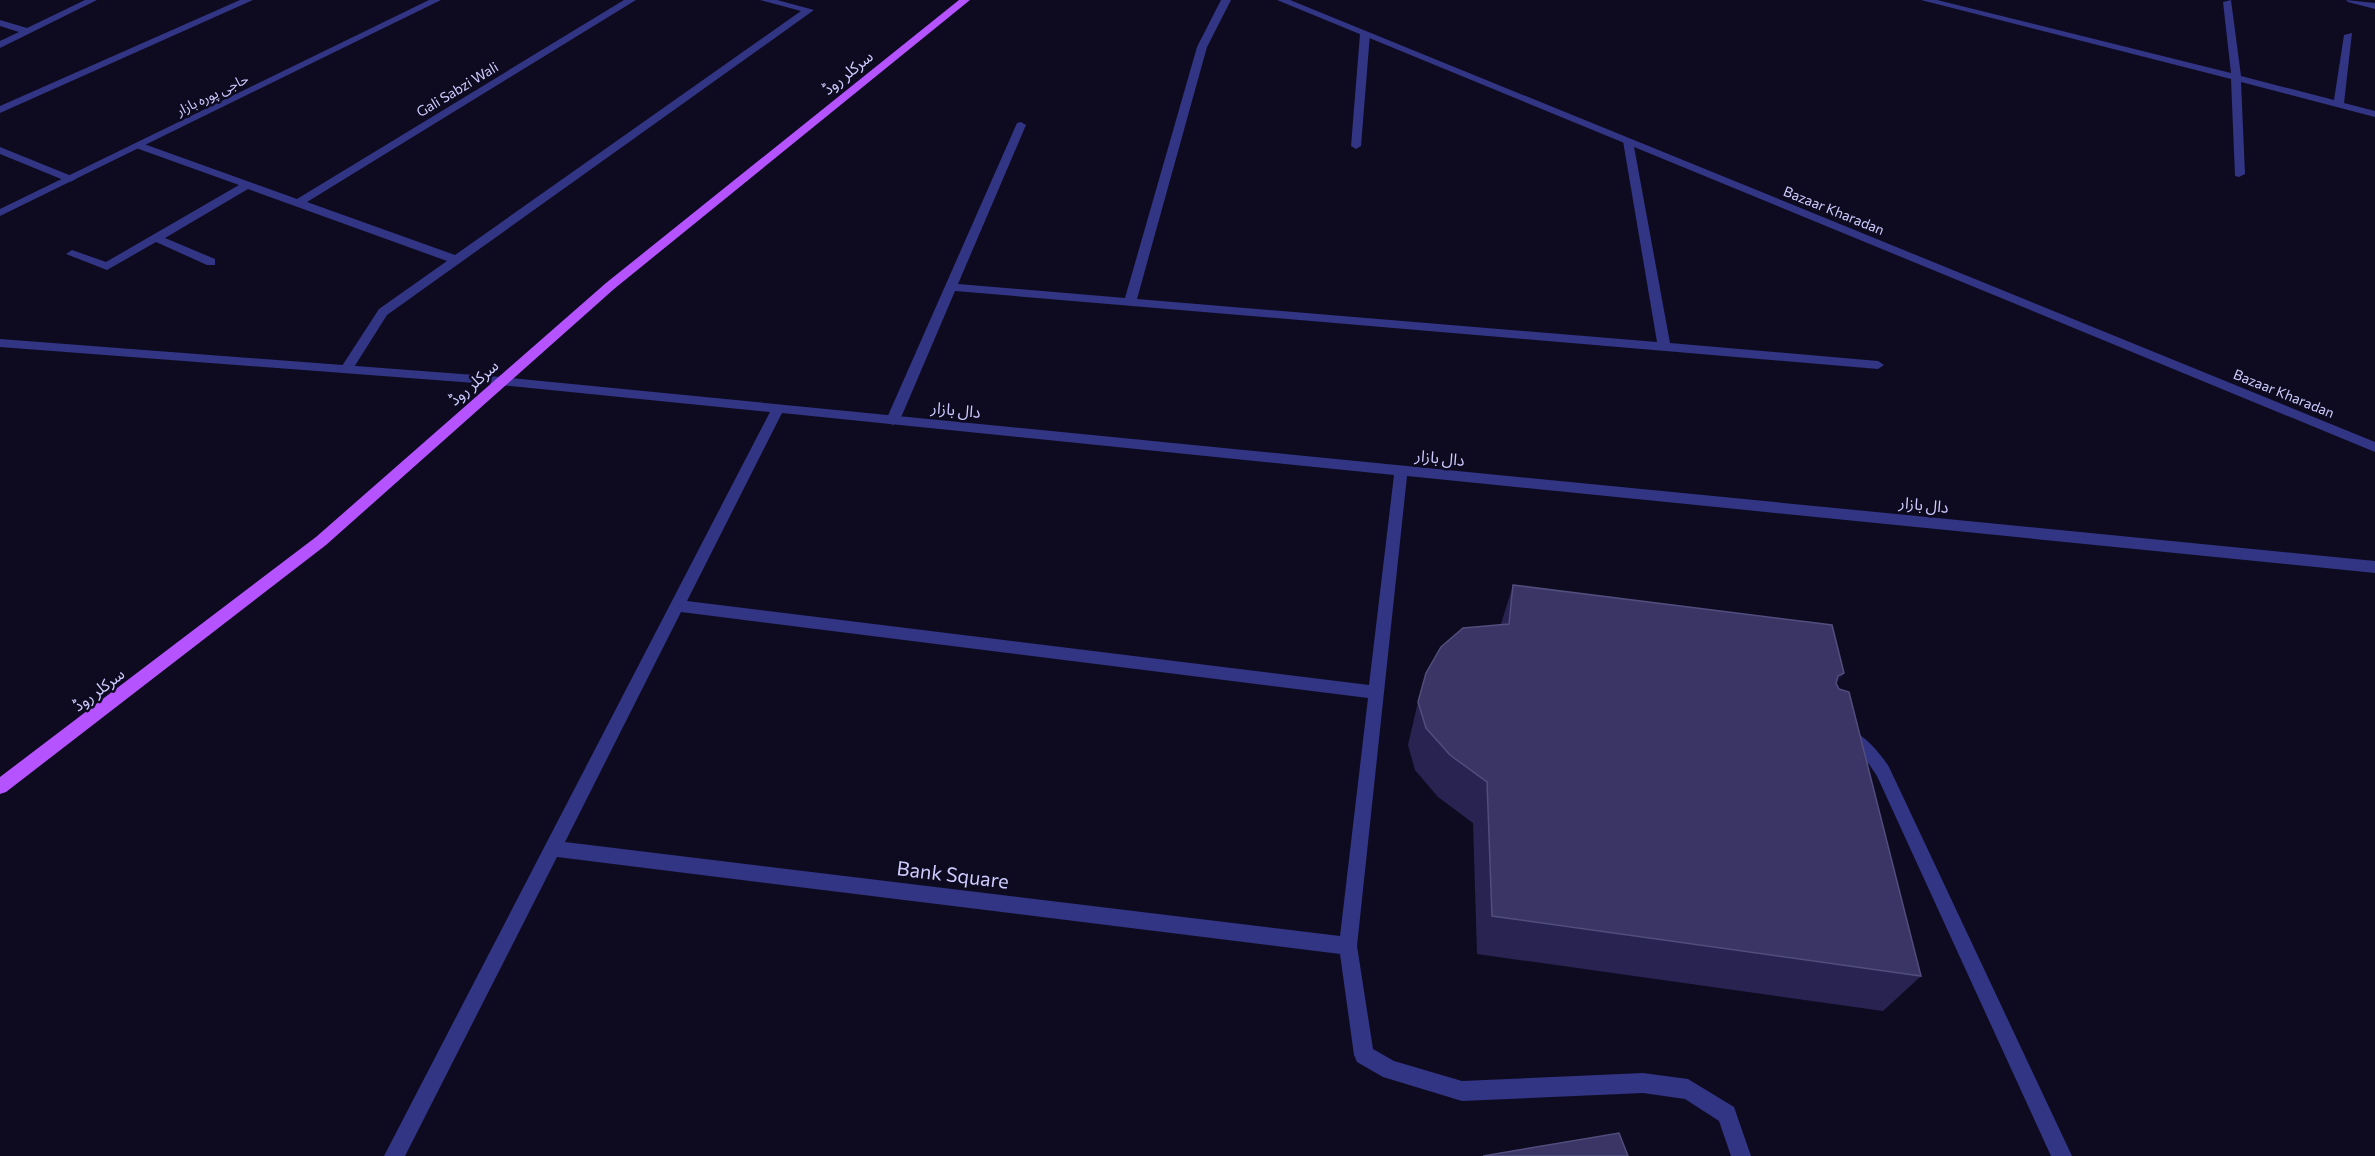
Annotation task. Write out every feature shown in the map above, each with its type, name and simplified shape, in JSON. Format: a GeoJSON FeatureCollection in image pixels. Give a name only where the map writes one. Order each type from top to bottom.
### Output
{"type":"FeatureCollection","features":[{"type":"Feature","properties":{"kind":"main road","name":"سرکلر روڈ"},"geometry":{"type":"LineString","coordinates":[[0,787],[321,541],[610,286],[965,0]]}},
{"type":"Feature","properties":{"kind":"street"},"geometry":{"type":"LineString","coordinates":[[0,45],[92,0]]}},
{"type":"Feature","properties":{"kind":"street"},"geometry":{"type":"LineString","coordinates":[[0,110],[248,0]]}},
{"type":"Feature","properties":{"kind":"street","name":"حاجی پورہ بازار"},"geometry":{"type":"LineString","coordinates":[[0,213],[436,0]]}},
{"type":"Feature","properties":{"kind":"street","name":"Gali Sabzi Wali"},"geometry":{"type":"LineString","coordinates":[[298,203],[631,0]]}},
{"type":"Feature","properties":{"kind":"street"},"geometry":{"type":"LineString","coordinates":[[346,369],[383,312],[809,10],[765,0]]}},
{"type":"Feature","properties":{"kind":"street"},"geometry":{"type":"LineString","coordinates":[[1130,302],[1202,47],[1226,0]]}},
{"type":"Feature","properties":{"kind":"street","name":"Bazaar Kharadan"},"geometry":{"type":"LineString","coordinates":[[1282,0],[2375,447]]}},
{"type":"Feature","properties":{"kind":"street"},"geometry":{"type":"LineString","coordinates":[[1926,0],[2375,114]]}},
{"type":"Feature","properties":{"kind":"street"},"geometry":{"type":"LineString","coordinates":[[2351,0],[2375,6]]}},
{"type":"Feature","properties":{"kind":"street"},"geometry":{"type":"LineString","coordinates":[[2228,2],[2236,77],[2239,174]]}},
{"type":"Feature","properties":{"kind":"street"},"geometry":{"type":"LineString","coordinates":[[0,23],[27,31]]}},
{"type":"Feature","properties":{"kind":"street"},"geometry":{"type":"LineString","coordinates":[[1356,146],[1365,34]]}},
{"type":"Feature","properties":{"kind":"street"},"geometry":{"type":"LineString","coordinates":[[2338,105],[2349,35]]}},
{"type":"Feature","properties":{"kind":"street"},"geometry":{"type":"LineString","coordinates":[[893,420],[1021,126]]}},
{"type":"Feature","properties":{"kind":"street"},"geometry":{"type":"LineString","coordinates":[[1628,141],[1664,347]]}},
{"type":"Feature","properties":{"kind":"street"},"geometry":{"type":"LineString","coordinates":[[140,146],[456,260]]}},
{"type":"Feature","properties":{"kind":"street"},"geometry":{"type":"LineString","coordinates":[[0,150],[70,179]]}},
{"type":"Feature","properties":{"kind":"street"},"geometry":{"type":"LineString","coordinates":[[72,254],[107,266],[248,185]]}},
{"type":"Feature","properties":{"kind":"street"},"geometry":{"type":"LineString","coordinates":[[156,238],[211,262]]}},
{"type":"Feature","properties":{"kind":"street"},"geometry":{"type":"LineString","coordinates":[[951,287],[1878,365]]}},
{"type":"Feature","properties":{"kind":"street","name":"دال بازار"},"geometry":{"type":"LineString","coordinates":[[1,344],[501,381],[2375,567]]}},
{"type":"Feature","properties":{"kind":"street"},"geometry":{"type":"LineString","coordinates":[[394,1156],[778,409]]}},
{"type":"Feature","properties":{"kind":"street"},"geometry":{"type":"LineString","coordinates":[[1401,471],[1348,946],[1364,1055],[1390,1070],[1462,1091],[1643,1083],[1688,1089],[1727,1113],[1741,1156]]}},
{"type":"Feature","properties":{"kind":"street"},"geometry":{"type":"LineString","coordinates":[[677,606],[1377,693]]}},
{"type":"Feature","properties":{"kind":"street"},"geometry":{"type":"LineString","coordinates":[[1836,729],[1850,737],[1875,759],[1883,772],[2062,1156]]}},
{"type":"Feature","properties":{"kind":"street","name":"Bank Square"},"geometry":{"type":"LineString","coordinates":[[552,848],[1348,946]]}},
{"type":"Feature","properties":{"kind":"building"},"geometry":{"type":"Polygon","coordinates":[[[1513,585],[1832,625],[1844,673],[1838,676],[1836,683],[1839,689],[1849,692],[1921,976],[1492,916],[1487,782],[1450,755],[1426,728],[1418,702],[1426,673],[1441,647],[1463,628],[1509,624],[1513,585]]]}},
{"type":"Feature","properties":{"kind":"building"},"geometry":{"type":"Polygon","coordinates":[[[1619,1133],[1628,1156],[1483,1156],[1619,1133]]]}}]}
